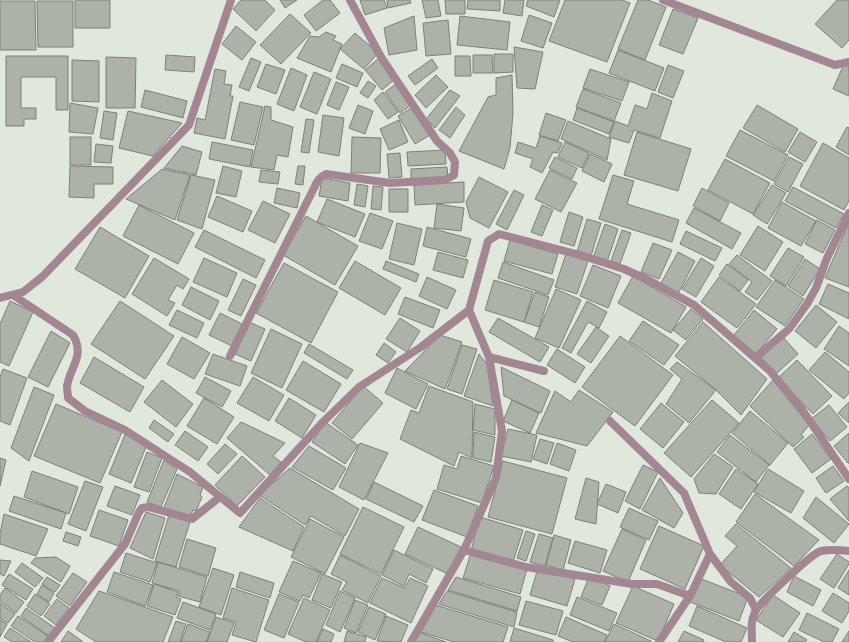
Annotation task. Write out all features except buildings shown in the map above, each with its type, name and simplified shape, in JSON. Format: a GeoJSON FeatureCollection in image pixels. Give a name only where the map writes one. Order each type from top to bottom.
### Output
{"type":"FeatureCollection","features":[{"type":"Feature","properties":{"kind":"street"},"geometry":{"type":"LineString","coordinates":[[0,298],[28,288],[42,277],[189,125],[231,0]]}},
{"type":"Feature","properties":{"kind":"street"},"geometry":{"type":"LineString","coordinates":[[230,356],[318,180],[321,177],[326,174],[390,183],[445,180],[454,175],[455,162],[450,153],[437,142],[381,57],[350,0]]}},
{"type":"Feature","properties":{"kind":"street"},"geometry":{"type":"LineString","coordinates":[[663,0],[835,65],[849,62]]}},
{"type":"Feature","properties":{"kind":"street"},"geometry":{"type":"LineString","coordinates":[[755,358],[789,329],[807,304],[816,288],[827,258],[849,213]]}},
{"type":"Feature","properties":{"kind":"street"},"geometry":{"type":"LineString","coordinates":[[13,294],[73,335],[78,343],[79,351],[67,386],[68,398],[85,411],[125,430],[201,480],[240,513],[322,423],[359,387],[421,347],[469,310],[488,242],[498,234],[580,255],[624,269],[650,281],[694,305],[770,371],[802,408],[849,480]]}},
{"type":"Feature","properties":{"kind":"street"},"geometry":{"type":"LineString","coordinates":[[411,642],[464,550],[496,478],[502,431],[489,357],[469,310]]}},
{"type":"Feature","properties":{"kind":"street"},"geometry":{"type":"LineString","coordinates":[[489,357],[544,371]]}},
{"type":"Feature","properties":{"kind":"street"},"geometry":{"type":"LineString","coordinates":[[610,422],[684,493],[710,554],[731,582],[750,598],[756,610]]}},
{"type":"Feature","properties":{"kind":"street"},"geometry":{"type":"LineString","coordinates":[[48,642],[126,544],[142,508],[148,507],[192,519],[220,497]]}},
{"type":"Feature","properties":{"kind":"street"},"geometry":{"type":"LineString","coordinates":[[464,550],[526,566],[632,584],[657,584],[690,596]]}},
{"type":"Feature","properties":{"kind":"street"},"geometry":{"type":"LineString","coordinates":[[752,642],[751,623],[756,610],[802,564],[820,551],[849,551]]}},
{"type":"Feature","properties":{"kind":"street"},"geometry":{"type":"LineString","coordinates":[[659,642],[690,596],[710,554]]}}]}
